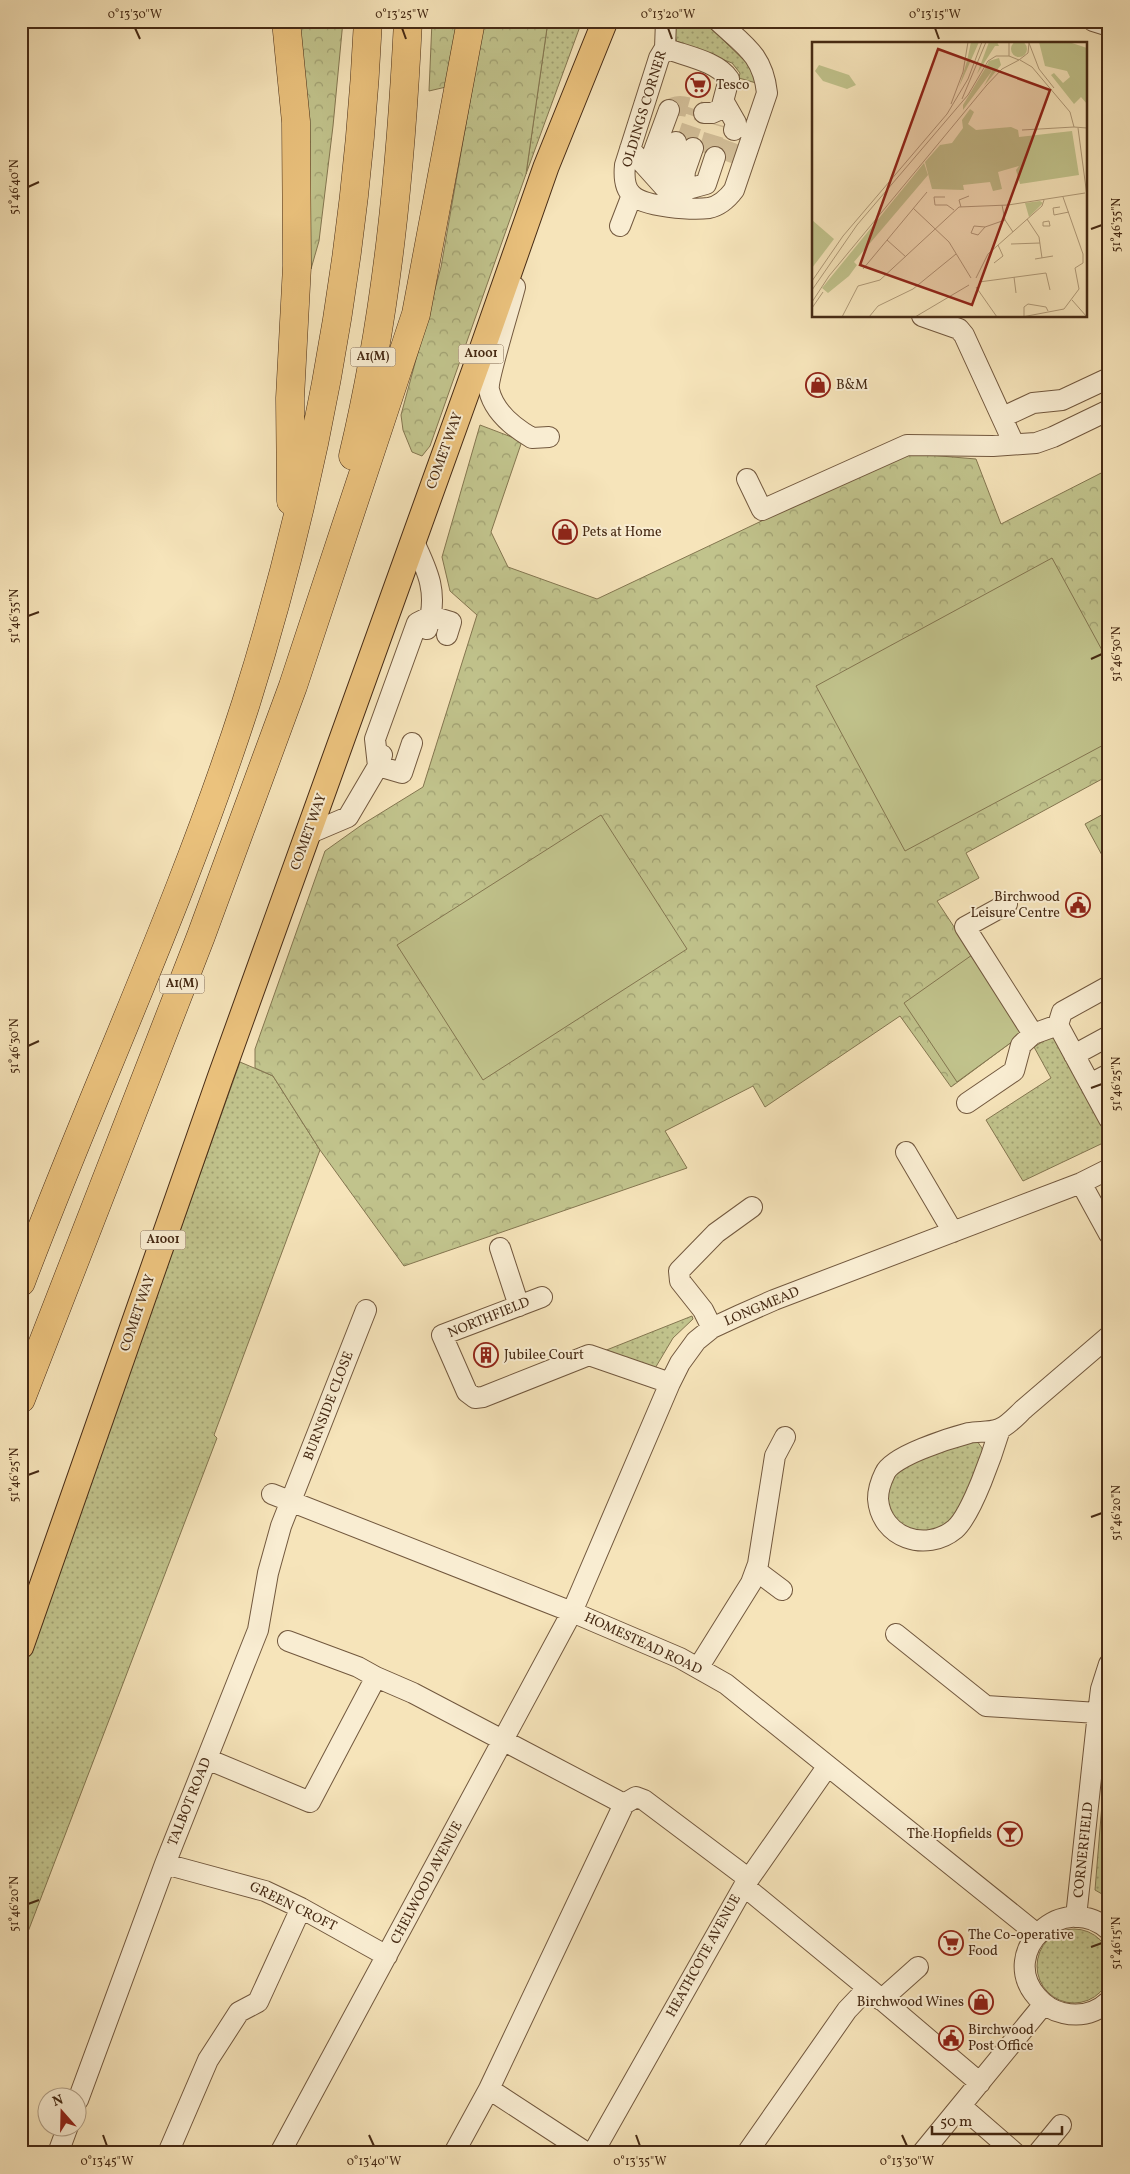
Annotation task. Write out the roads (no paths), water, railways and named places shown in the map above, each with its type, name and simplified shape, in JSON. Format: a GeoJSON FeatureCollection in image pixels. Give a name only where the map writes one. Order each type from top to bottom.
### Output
{"type":"FeatureCollection","features":[{"type":"Feature","properties":{"kind":"highway","name":"A1(M)"},"geometry":{"type":"LineString","coordinates":[[286,21],[296,122],[297,266],[290,398],[292,545]]}},
{"type":"Feature","properties":{"kind":"highway","name":"A1(M)"},"geometry":{"type":"LineString","coordinates":[[21,1282],[130,1012],[215,792],[246,703],[292,545],[316,438],[348,245],[360,137],[368,21]]}},
{"type":"Feature","properties":{"kind":"highway","name":"A1(M)"},"geometry":{"type":"LineString","coordinates":[[294,686],[325,573],[356,444],[376,339],[399,164],[408,21]]}},
{"type":"Feature","properties":{"kind":"highway","name":"A1(M)"},"geometry":{"type":"LineString","coordinates":[[21,1399],[190,963],[294,686],[416,314],[471,21]]}},
{"type":"Feature","properties":{"kind":"main road","name":"COMET WAY"},"geometry":{"type":"LineString","coordinates":[[21,1646],[217,1087],[546,167],[605,21]]}},
{"type":"Feature","properties":{"kind":"street","name":"OLDINGS CORNER"},"geometry":{"type":"LineString","coordinates":[[632,195],[625,181],[624,173],[658,58],[671,50],[666,21]]}},
{"type":"Feature","properties":{"kind":"street"},"geometry":{"type":"LineString","coordinates":[[669,110],[652,156],[673,182],[710,208],[728,198],[734,190],[767,93],[766,76],[757,58],[718,21]]}},
{"type":"Feature","properties":{"kind":"street"},"geometry":{"type":"LineString","coordinates":[[1093,21],[1109,26]]}},
{"type":"Feature","properties":{"kind":"street"},"geometry":{"type":"LineString","coordinates":[[671,50],[681,63],[708,75],[717,114]]}},
{"type":"Feature","properties":{"kind":"street"},"geometry":{"type":"LineString","coordinates":[[630,149],[666,189],[685,171],[696,150]]}},
{"type":"Feature","properties":{"kind":"street"},"geometry":{"type":"LineString","coordinates":[[673,182],[700,178],[696,150]]}},
{"type":"Feature","properties":{"kind":"street"},"geometry":{"type":"LineString","coordinates":[[620,226],[632,195],[653,205],[673,182],[696,150]]}},
{"type":"Feature","properties":{"kind":"street"},"geometry":{"type":"LineString","coordinates":[[540,438],[503,416],[496,408],[489,388],[546,167]]}},
{"type":"Feature","properties":{"kind":"street"},"geometry":{"type":"LineString","coordinates":[[928,318],[959,329],[964,335],[1014,444]]}},
{"type":"Feature","properties":{"kind":"street"},"geometry":{"type":"LineString","coordinates":[[1003,418],[1033,403],[1062,400],[1109,378]]}},
{"type":"Feature","properties":{"kind":"street"},"geometry":{"type":"LineString","coordinates":[[747,479],[762,510],[907,445],[992,446],[1036,443],[1053,437],[1109,410]]}},
{"type":"Feature","properties":{"kind":"street"},"geometry":{"type":"LineString","coordinates":[[308,834],[348,816],[378,766],[431,616],[433,592],[424,563],[413,540]]}},
{"type":"Feature","properties":{"kind":"street"},"geometry":{"type":"LineString","coordinates":[[431,616],[451,622],[447,635]]}},
{"type":"Feature","properties":{"kind":"street"},"geometry":{"type":"LineString","coordinates":[[378,766],[402,773],[412,743]]}},
{"type":"Feature","properties":{"kind":"street"},"geometry":{"type":"LineString","coordinates":[[1008,904],[965,927],[1033,1034]]}},
{"type":"Feature","properties":{"kind":"street"},"geometry":{"type":"LineString","coordinates":[[1109,986],[1062,1012],[1058,1025],[1109,1119]]}},
{"type":"Feature","properties":{"kind":"street"},"geometry":{"type":"LineString","coordinates":[[967,1103],[1014,1071],[1021,1046],[1033,1034],[1058,1025]]}},
{"type":"Feature","properties":{"kind":"street"},"geometry":{"type":"LineString","coordinates":[[1074,1055],[1109,1036]]}},
{"type":"Feature","properties":{"kind":"street"},"geometry":{"type":"LineString","coordinates":[[1090,1084],[1109,1074]]}},
{"type":"Feature","properties":{"kind":"street"},"geometry":{"type":"LineString","coordinates":[[906,1152],[954,1232]]}},
{"type":"Feature","properties":{"kind":"street","name":"LONGMEAD"},"geometry":{"type":"LineString","coordinates":[[572,1612],[670,1383],[680,1363],[696,1341],[712,1328],[774,1300],[1081,1183],[1109,1169]]}},
{"type":"Feature","properties":{"kind":"street"},"geometry":{"type":"LineString","coordinates":[[1081,1183],[1109,1234]]}},
{"type":"Feature","properties":{"kind":"street"},"geometry":{"type":"LineString","coordinates":[[712,1328],[703,1310],[680,1281],[679,1271],[716,1233],[752,1207]]}},
{"type":"Feature","properties":{"kind":"street"},"geometry":{"type":"LineString","coordinates":[[500,1248],[519,1306]]}},
{"type":"Feature","properties":{"kind":"street","name":"NORTHFIELD"},"geometry":{"type":"LineString","coordinates":[[542,1297],[442,1334],[467,1392],[475,1398],[483,1397],[589,1355],[670,1383]]}},
{"type":"Feature","properties":{"kind":"street","name":"BURNSIDE CLOSE"},"geometry":{"type":"LineString","coordinates":[[291,1502],[366,1310]]}},
{"type":"Feature","properties":{"kind":"street"},"geometry":{"type":"LineString","coordinates":[[1000,1429],[968,1433],[908,1454],[896,1460],[886,1469],[878,1492],[878,1501],[884,1517],[893,1528],[902,1536],[912,1541],[927,1541],[942,1537],[956,1528],[964,1517],[991,1460],[1000,1429],[1109,1336]]}},
{"type":"Feature","properties":{"kind":"street"},"geometry":{"type":"LineString","coordinates":[[698,1668],[751,1583],[755,1573],[758,1564],[774,1456],[785,1437]]}},
{"type":"Feature","properties":{"kind":"street","name":"HOMESTEAD ROAD"},"geometry":{"type":"LineString","coordinates":[[272,1494],[572,1612],[680,1658],[726,1684],[1037,1934]]}},
{"type":"Feature","properties":{"kind":"street","name":"TALBOT ROAD"},"geometry":{"type":"LineString","coordinates":[[83,2086],[165,1864],[258,1630],[268,1573],[281,1526],[291,1502]]}},
{"type":"Feature","properties":{"kind":"street"},"geometry":{"type":"LineString","coordinates":[[755,1573],[762,1575],[782,1590]]}},
{"type":"Feature","properties":{"kind":"street","name":"CHELWOOD AVENUE"},"geometry":{"type":"LineString","coordinates":[[280,2153],[572,1612]]}},
{"type":"Feature","properties":{"kind":"street"},"geometry":{"type":"LineString","coordinates":[[896,1634],[986,1706],[1017,1714],[1098,1713]]}},
{"type":"Feature","properties":{"kind":"street"},"geometry":{"type":"LineString","coordinates":[[288,1641],[358,1667],[413,1693],[624,1804]]}},
{"type":"Feature","properties":{"kind":"street","name":"CORNERFIELD"},"geometry":{"type":"LineString","coordinates":[[1076,1917],[1101,1689],[1109,1664]]}},
{"type":"Feature","properties":{"kind":"street"},"geometry":{"type":"LineString","coordinates":[[207,1759],[310,1802],[376,1677]]}},
{"type":"Feature","properties":{"kind":"street","name":"HEATHCOTE AVENUE"},"geometry":{"type":"LineString","coordinates":[[593,2153],[746,1883],[827,1767]]}},
{"type":"Feature","properties":{"kind":"street"},"geometry":{"type":"LineString","coordinates":[[454,2153],[489,2089],[624,1804],[636,1797],[644,1800],[746,1883],[980,2083]]}},
{"type":"Feature","properties":{"kind":"street","name":"GREEN CROFT"},"geometry":{"type":"LineString","coordinates":[[165,1864],[265,1891],[301,1908],[387,1956]]}},
{"type":"Feature","properties":{"kind":"street"},"geometry":{"type":"LineString","coordinates":[[168,2153],[208,2060],[238,2012],[258,2002],[301,1908]]}},
{"type":"Feature","properties":{"kind":"street"},"geometry":{"type":"LineString","coordinates":[[1109,1930],[1093,1920],[1076,1917],[1055,1921],[1037,1934],[1029,1947],[1026,1962],[1027,1978],[1033,1993],[1044,2004],[1057,2012],[1073,2015],[1088,2013],[1102,2007],[1109,2001]]}},
{"type":"Feature","properties":{"kind":"street"},"geometry":{"type":"LineString","coordinates":[[747,2153],[847,2010],[918,1967]]}},
{"type":"Feature","properties":{"kind":"street"},"geometry":{"type":"LineString","coordinates":[[922,2153],[1044,2004]]}},
{"type":"Feature","properties":{"kind":"street"},"geometry":{"type":"LineString","coordinates":[[489,2089],[587,2153]]}},
{"type":"Feature","properties":{"kind":"street"},"geometry":{"type":"LineString","coordinates":[[961,2106],[1015,2153]]}},
{"type":"Feature","properties":{"kind":"street"},"geometry":{"type":"LineString","coordinates":[[1038,2153],[1061,2125]]}},
{"type":"Feature","properties":{"kind":"street"},"geometry":{"type":"LineString","coordinates":[[58,2153],[64,2136]]}},
{"type":"Feature","properties":{"kind":"tunnel"},"geometry":{"type":"LineString","coordinates":[[669,110],[673,107],[682,106],[704,113]]}},
{"type":"Feature","properties":{"kind":"tunnel"},"geometry":{"type":"LineString","coordinates":[[685,145],[697,110]]}},
{"type":"Feature","properties":{"kind":"tunnel"},"geometry":{"type":"LineString","coordinates":[[708,154],[717,124]]}},
{"type":"Feature","properties":{"kind":"tunnel"},"geometry":{"type":"LineString","coordinates":[[723,160],[734,130]]}},
{"type":"Feature","properties":{"kind":"place","name":"Tesco"},"geometry":{"type":"Point","coordinates":[698,85]}},
{"type":"Feature","properties":{"kind":"place","name":"B&M"},"geometry":{"type":"Point","coordinates":[818,385]}},
{"type":"Feature","properties":{"kind":"place","name":"Pets at Home"},"geometry":{"type":"Point","coordinates":[565,532]}},
{"type":"Feature","properties":{"kind":"place","name":"Birchwood Leisure Centre"},"geometry":{"type":"Point","coordinates":[1078,905]}},
{"type":"Feature","properties":{"kind":"place","name":"Jubilee Court"},"geometry":{"type":"Point","coordinates":[486,1355]}},
{"type":"Feature","properties":{"kind":"place","name":"The Hopfields"},"geometry":{"type":"Point","coordinates":[1010,1834]}},
{"type":"Feature","properties":{"kind":"place","name":"The Co-operative Food"},"geometry":{"type":"Point","coordinates":[951,1943]}},
{"type":"Feature","properties":{"kind":"place","name":"Birchwood Wines"},"geometry":{"type":"Point","coordinates":[981,2002]}},
{"type":"Feature","properties":{"kind":"place","name":"Birchwood Post Office"},"geometry":{"type":"Point","coordinates":[951,2038]}}]}
